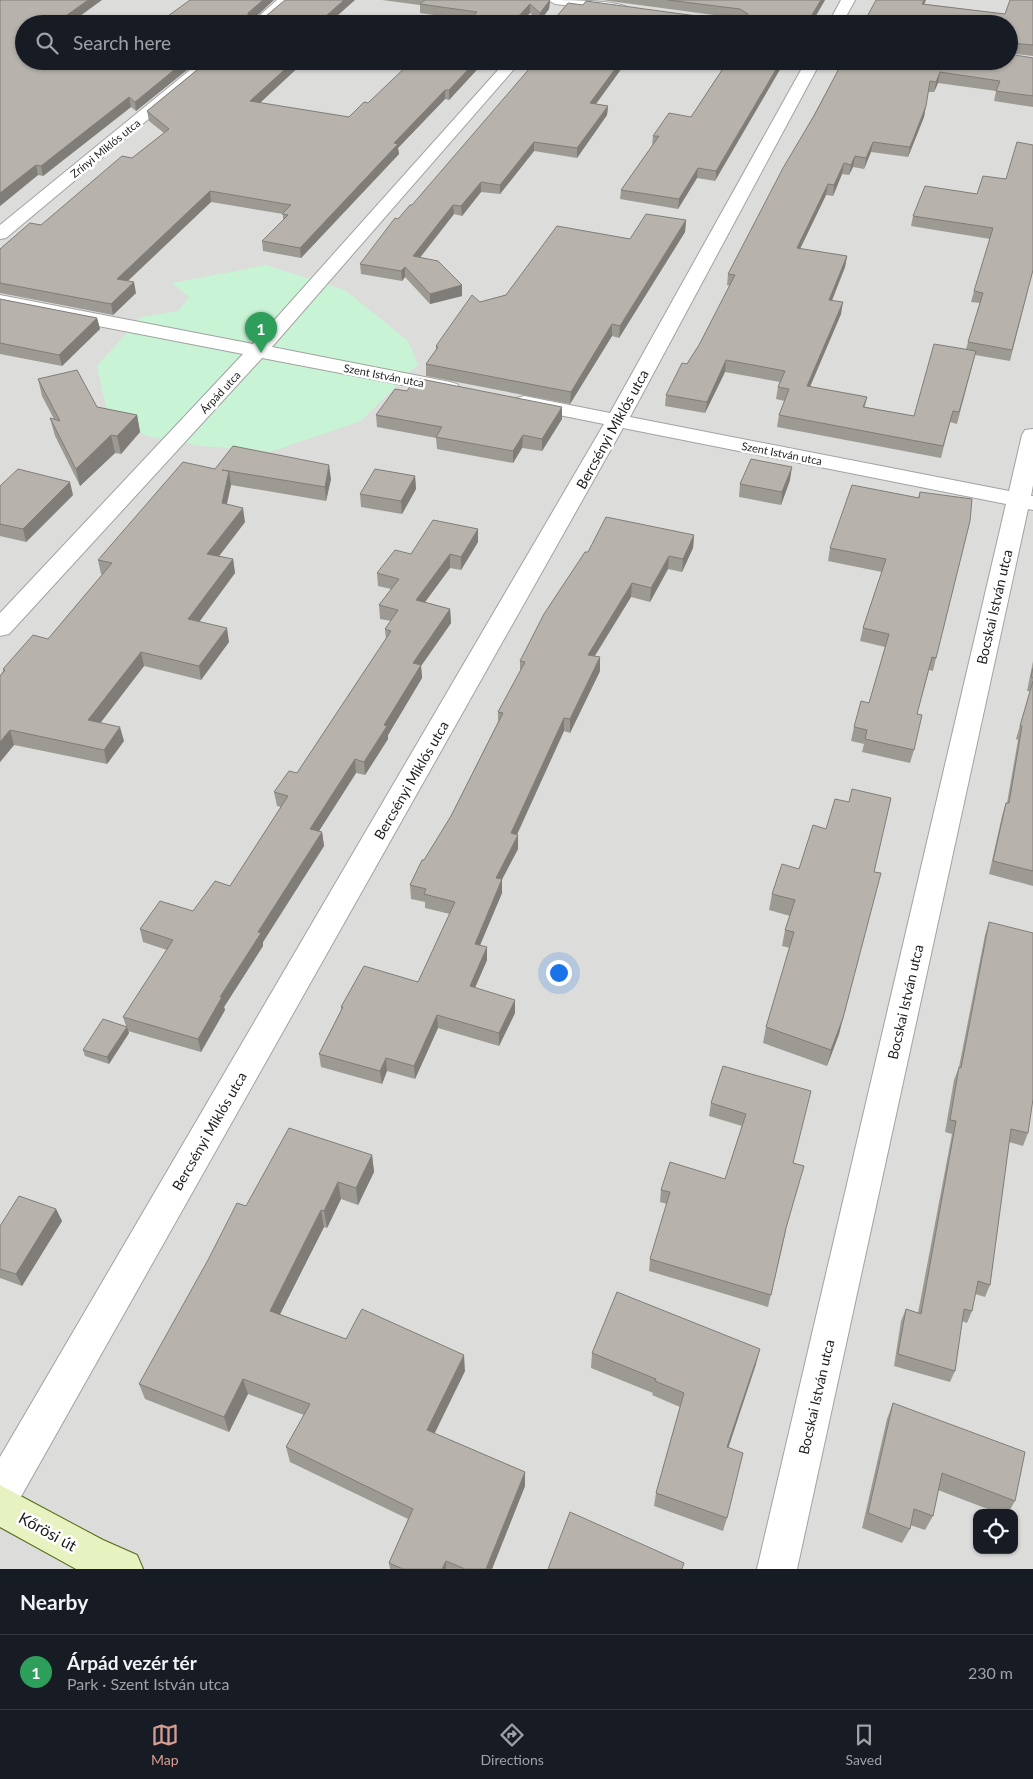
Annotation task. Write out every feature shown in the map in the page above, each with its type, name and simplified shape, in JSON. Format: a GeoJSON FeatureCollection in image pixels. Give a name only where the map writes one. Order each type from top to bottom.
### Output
{"type":"FeatureCollection","features":[{"type":"Feature","properties":{"kind":"main road","name":"Kőrösi út"},"geometry":{"type":"LineString","coordinates":[[0,1505],[97,1564]]}},
{"type":"Feature","properties":{"kind":"street"},"geometry":{"type":"LineString","coordinates":[[268,15],[286,0]]}},
{"type":"Feature","properties":{"kind":"street"},"geometry":{"type":"LineString","coordinates":[[555,15],[563,0],[634,10]]}},
{"type":"Feature","properties":{"kind":"street"},"geometry":{"type":"LineString","coordinates":[[840,15],[848,0]]}},
{"type":"Feature","properties":{"kind":"street","name":"Zrínyi Miklós utca"},"geometry":{"type":"LineString","coordinates":[[0,234],[200,70]]}},
{"type":"Feature","properties":{"kind":"street","name":"Árpád utca"},"geometry":{"type":"LineString","coordinates":[[0,628],[259,350],[506,70]]}},
{"type":"Feature","properties":{"kind":"street","name":"Bercsényi Miklós utca"},"geometry":{"type":"LineString","coordinates":[[0,1495],[617,420],[809,70]]}},
{"type":"Feature","properties":{"kind":"street","name":"Szent István utca"},"geometry":{"type":"LineString","coordinates":[[0,301],[472,392]]}},
{"type":"Feature","properties":{"kind":"street","name":"Szent István utca"},"geometry":{"type":"LineString","coordinates":[[501,398],[1026,501]]}},
{"type":"Feature","properties":{"kind":"street","name":"Bocskai István utca"},"geometry":{"type":"LineString","coordinates":[[777,1569],[1026,501],[1033,435]]}},
{"type":"Feature","properties":{"kind":"shaded area"},"geometry":{"type":"Polygon","coordinates":[[[0,0],[1033,0],[1033,1569],[0,1569],[0,0]]]}},
{"type":"Feature","properties":{"kind":"green space"},"geometry":{"type":"Polygon","coordinates":[[[266,265],[345,290],[408,341],[418,364],[361,421],[270,452],[202,446],[146,436],[106,407],[97,366],[141,317],[178,311],[189,297],[172,283],[266,265]]]}},
{"type":"Feature","properties":{"kind":"building"},"geometry":{"type":"Polygon","coordinates":[[[0,0],[88,0],[67,15],[15,15],[15,70],[174,70],[135,102],[129,97],[41,166],[36,165],[0,193],[0,0]]]}},
{"type":"Feature","properties":{"kind":"building"},"geometry":{"type":"Polygon","coordinates":[[[190,0],[263,0],[248,15],[169,15],[190,0]]]}},
{"type":"Feature","properties":{"kind":"building"},"geometry":{"type":"Polygon","coordinates":[[[285,0],[344,0],[327,15],[267,15],[285,0]]]}},
{"type":"Feature","properties":{"kind":"building"},"geometry":{"type":"Polygon","coordinates":[[[425,0],[550,0],[540,13],[530,4],[520,15],[474,15],[477,12],[420,4],[425,0]]]}},
{"type":"Feature","properties":{"kind":"building"},"geometry":{"type":"Polygon","coordinates":[[[668,0],[821,0],[812,15],[748,15],[740,9],[668,0]]]}},
{"type":"Feature","properties":{"kind":"building"},"geometry":{"type":"Polygon","coordinates":[[[876,0],[924,0],[922,4],[1005,14],[1010,0],[1033,0],[1033,45],[1018,44],[1018,15],[868,15],[876,0]]]}},
{"type":"Feature","properties":{"kind":"building"},"geometry":{"type":"Polygon","coordinates":[[[586,1],[689,15],[558,15],[568,3],[583,5],[586,1]]]}},
{"type":"Feature","properties":{"kind":"building"},"geometry":{"type":"Polygon","coordinates":[[[1018,56],[1033,58],[1033,96],[996,91],[1000,81],[940,72],[936,82],[930,81],[926,106],[910,147],[873,142],[866,158],[855,156],[851,165],[844,163],[834,185],[828,184],[797,248],[847,256],[829,300],[843,302],[807,386],[867,397],[863,407],[914,416],[934,344],[976,351],[959,412],[953,411],[943,446],[779,415],[789,389],[778,387],[785,371],[726,360],[707,402],[666,395],[682,363],[687,364],[699,345],[735,275],[728,274],[783,168],[838,70],[1018,70],[1018,56]]]}},
{"type":"Feature","properties":{"kind":"building"},"geometry":{"type":"Polygon","coordinates":[[[197,70],[284,70],[250,101],[349,117],[364,102],[368,103],[403,70],[468,70],[449,90],[445,90],[394,143],[398,144],[300,248],[262,241],[288,215],[282,214],[291,205],[210,191],[117,279],[134,282],[111,304],[0,283],[0,249],[30,223],[41,225],[122,156],[132,158],[169,129],[147,111],[197,70]]]}},
{"type":"Feature","properties":{"kind":"building"},"geometry":{"type":"Polygon","coordinates":[[[528,70],[614,70],[590,103],[608,106],[577,148],[534,142],[500,185],[481,182],[461,206],[453,205],[413,256],[438,261],[462,285],[430,294],[405,267],[401,271],[360,264],[395,218],[398,219],[528,70]]]}},
{"type":"Feature","properties":{"kind":"building"},"geometry":{"type":"Polygon","coordinates":[[[722,70],[776,70],[716,171],[698,168],[679,199],[621,190],[659,136],[653,136],[669,113],[691,117],[722,70]]]}},
{"type":"Feature","properties":{"kind":"building"},"geometry":{"type":"Polygon","coordinates":[[[1017,142],[1033,145],[1033,270],[1012,350],[968,342],[983,293],[974,291],[993,228],[913,216],[925,186],[977,194],[983,176],[1006,179],[1017,142]]]}},
{"type":"Feature","properties":{"kind":"building"},"geometry":{"type":"Polygon","coordinates":[[[646,214],[686,220],[620,326],[612,324],[571,392],[426,364],[438,347],[436,346],[472,295],[480,302],[506,295],[557,226],[630,239],[646,214]]]}},
{"type":"Feature","properties":{"kind":"building"},"geometry":{"type":"Polygon","coordinates":[[[0,299],[97,318],[59,355],[0,343],[0,299]]]}},
{"type":"Feature","properties":{"kind":"building"},"geometry":{"type":"Polygon","coordinates":[[[77,370],[97,407],[137,415],[117,436],[111,435],[76,469],[50,418],[60,421],[38,379],[77,370]]]}},
{"type":"Feature","properties":{"kind":"building"},"geometry":{"type":"Polygon","coordinates":[[[416,378],[562,407],[542,439],[523,435],[513,451],[436,437],[442,427],[376,415],[395,389],[407,391],[416,378]]]}},
{"type":"Feature","properties":{"kind":"building"},"geometry":{"type":"Polygon","coordinates":[[[233,446],[329,465],[325,487],[229,471],[222,503],[243,508],[207,554],[233,559],[188,619],[227,628],[199,666],[141,652],[88,720],[120,727],[104,750],[10,730],[0,742],[0,676],[5,670],[3,669],[33,635],[48,639],[112,563],[98,560],[183,462],[215,469],[233,446]]]}},
{"type":"Feature","properties":{"kind":"building"},"geometry":{"type":"Polygon","coordinates":[[[751,459],[792,467],[782,492],[740,484],[751,459]]]}},
{"type":"Feature","properties":{"kind":"building"},"geometry":{"type":"Polygon","coordinates":[[[18,469],[70,482],[23,529],[0,524],[0,486],[18,469]]]}},
{"type":"Feature","properties":{"kind":"building"},"geometry":{"type":"Polygon","coordinates":[[[375,469],[415,476],[401,501],[360,494],[375,469]]]}},
{"type":"Feature","properties":{"kind":"building"},"geometry":{"type":"Polygon","coordinates":[[[852,485],[919,498],[920,492],[972,499],[970,521],[936,658],[932,657],[917,714],[922,715],[914,750],[865,739],[867,730],[854,727],[861,701],[869,703],[889,634],[863,628],[886,559],[830,548],[852,485]]]}},
{"type":"Feature","properties":{"kind":"building"},"geometry":{"type":"Polygon","coordinates":[[[606,517],[694,535],[683,559],[669,556],[651,588],[632,583],[588,655],[600,657],[570,719],[564,718],[511,833],[518,835],[496,878],[502,879],[475,944],[487,947],[470,986],[515,1000],[499,1033],[437,1015],[414,1066],[386,1058],[380,1071],[319,1054],[343,1007],[341,1007],[364,966],[418,982],[455,902],[424,894],[426,889],[410,885],[422,860],[424,860],[451,816],[503,713],[498,712],[525,662],[520,661],[544,614],[585,552],[588,552],[606,517]]]}},
{"type":"Feature","properties":{"kind":"building"},"geometry":{"type":"Polygon","coordinates":[[[433,520],[478,529],[461,557],[450,554],[416,600],[450,609],[413,663],[421,665],[384,725],[387,726],[364,762],[355,759],[310,829],[322,832],[258,932],[261,933],[220,997],[222,997],[198,1039],[123,1017],[173,940],[140,929],[160,901],[193,911],[215,881],[230,886],[288,796],[274,792],[289,771],[297,773],[391,631],[385,629],[398,610],[379,605],[399,579],[377,573],[395,550],[411,554],[433,520]]]}},
{"type":"Feature","properties":{"kind":"building"},"geometry":{"type":"Polygon","coordinates":[[[1033,681],[1033,871],[993,861],[1006,803],[1009,803],[1022,726],[1020,726],[1033,681]]]}},
{"type":"Feature","properties":{"kind":"building"},"geometry":{"type":"Polygon","coordinates":[[[852,789],[891,798],[874,872],[881,873],[843,1018],[831,1050],[766,1027],[794,932],[785,930],[795,900],[772,894],[782,864],[799,869],[813,825],[826,829],[835,799],[849,802],[852,789]]]}},
{"type":"Feature","properties":{"kind":"building"},"geometry":{"type":"Polygon","coordinates":[[[989,922],[1033,933],[1033,1099],[1028,1133],[1011,1129],[990,1285],[978,1281],[972,1311],[964,1309],[955,1371],[898,1354],[906,1309],[921,1314],[956,1121],[950,1120],[959,1067],[961,1068],[989,922]]]}},
{"type":"Feature","properties":{"kind":"building"},"geometry":{"type":"Polygon","coordinates":[[[103,1019],[127,1027],[107,1057],[83,1050],[103,1019]]]}},
{"type":"Feature","properties":{"kind":"building"},"geometry":{"type":"Polygon","coordinates":[[[723,1066],[811,1091],[793,1163],[804,1166],[786,1228],[771,1295],[650,1259],[670,1192],[661,1190],[670,1162],[725,1179],[746,1114],[711,1103],[723,1066]]]}},
{"type":"Feature","properties":{"kind":"building"},"geometry":{"type":"Polygon","coordinates":[[[289,1128],[372,1155],[356,1188],[338,1182],[324,1211],[321,1210],[270,1311],[346,1339],[362,1309],[464,1355],[427,1430],[525,1472],[486,1569],[465,1569],[446,1561],[442,1569],[403,1569],[389,1563],[413,1509],[286,1447],[310,1404],[243,1379],[224,1417],[139,1384],[208,1260],[237,1203],[246,1206],[289,1128]]]}},
{"type":"Feature","properties":{"kind":"building"},"geometry":{"type":"Polygon","coordinates":[[[19,1196],[56,1209],[16,1274],[0,1269],[0,1226],[19,1196]]]}},
{"type":"Feature","properties":{"kind":"building"},"geometry":{"type":"Polygon","coordinates":[[[617,1292],[760,1349],[727,1447],[743,1453],[727,1518],[656,1493],[684,1393],[655,1381],[656,1379],[592,1353],[617,1292]]]}},
{"type":"Feature","properties":{"kind":"building"},"geometry":{"type":"Polygon","coordinates":[[[893,1403],[1025,1452],[1015,1501],[942,1473],[933,1516],[914,1509],[910,1529],[868,1513],[893,1403]]]}},
{"type":"Feature","properties":{"kind":"building"},"geometry":{"type":"Polygon","coordinates":[[[570,1512],[684,1563],[682,1569],[548,1569],[570,1512]]]}},
{"type":"Feature","properties":{"kind":"place","name":"Árpád vezér tér"},"geometry":{"type":"Point","coordinates":[261,353]}}]}
